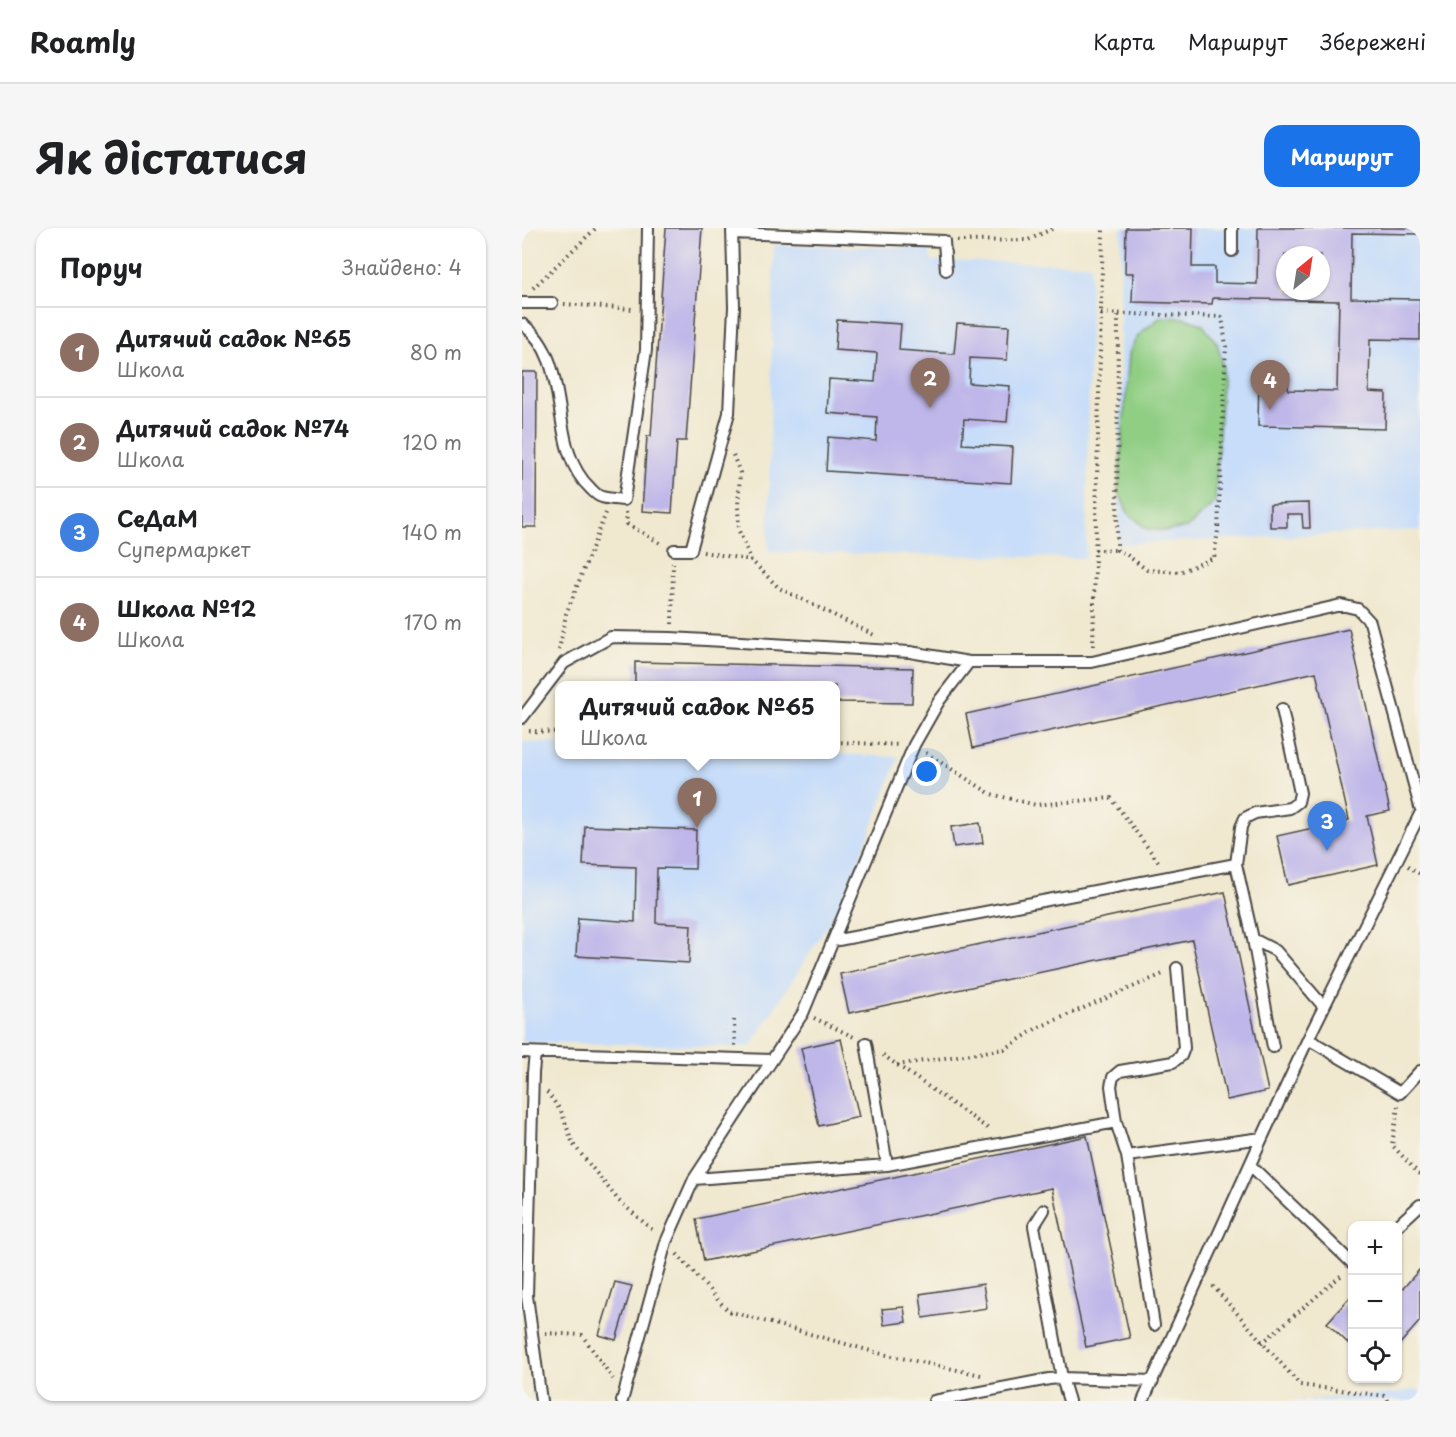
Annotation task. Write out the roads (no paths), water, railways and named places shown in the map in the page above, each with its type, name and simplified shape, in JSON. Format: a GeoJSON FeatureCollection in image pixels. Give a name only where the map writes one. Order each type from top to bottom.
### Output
{"type":"FeatureCollection","features":[{"type":"Feature","properties":{"kind":"lane"},"geometry":{"type":"LineString","coordinates":[[522,324],[532,330],[541,342],[551,366],[569,455],[583,482],[600,497],[624,500],[646,350],[648,228]]}},
{"type":"Feature","properties":{"kind":"lane"},"geometry":{"type":"LineString","coordinates":[[1232,228],[1232,251]]}},
{"type":"Feature","properties":{"kind":"lane"},"geometry":{"type":"LineString","coordinates":[[673,550],[691,550],[729,413],[734,319],[732,230],[944,241],[946,270]]}},
{"type":"Feature","properties":{"kind":"lane"},"geometry":{"type":"LineString","coordinates":[[522,303],[552,303]]}},
{"type":"Feature","properties":{"kind":"lane"},"geometry":{"type":"LineString","coordinates":[[522,718],[564,663],[611,637],[671,638],[910,652],[969,662],[1092,662],[1341,605],[1358,609],[1370,622],[1420,807]]}},
{"type":"Feature","properties":{"kind":"lane"},"geometry":{"type":"LineString","coordinates":[[623,1397],[666,1242],[694,1179],[803,1013],[914,745],[939,701],[969,662]]}},
{"type":"Feature","properties":{"kind":"lane"},"geometry":{"type":"LineString","coordinates":[[1273,1047],[1236,864],[1241,827],[1245,818],[1255,813],[1290,808],[1298,802],[1300,793],[1282,709]]}},
{"type":"Feature","properties":{"kind":"lane"},"geometry":{"type":"LineString","coordinates":[[1143,1401],[1308,1039],[1420,814]]}},
{"type":"Feature","properties":{"kind":"lane"},"geometry":{"type":"LineString","coordinates":[[833,941],[1236,864]]}},
{"type":"Feature","properties":{"kind":"lane"},"geometry":{"type":"LineString","coordinates":[[1253,939],[1276,951],[1324,1007]]}},
{"type":"Feature","properties":{"kind":"lane"},"geometry":{"type":"LineString","coordinates":[[1154,1325],[1127,1156],[1116,1122],[1111,1086],[1113,1077],[1120,1071],[1173,1062],[1181,1056],[1184,1048],[1178,968]]}},
{"type":"Feature","properties":{"kind":"lane"},"geometry":{"type":"LineString","coordinates":[[1308,1039],[1400,1093],[1420,1071]]}},
{"type":"Feature","properties":{"kind":"lane"},"geometry":{"type":"LineString","coordinates":[[866,1043],[887,1165]]}},
{"type":"Feature","properties":{"kind":"lane"},"geometry":{"type":"LineString","coordinates":[[522,1052],[772,1060]]}},
{"type":"Feature","properties":{"kind":"lane"},"geometry":{"type":"LineString","coordinates":[[535,1053],[526,1313],[532,1332],[541,1401]]}},
{"type":"Feature","properties":{"kind":"lane"},"geometry":{"type":"LineString","coordinates":[[694,1179],[887,1165],[1116,1122]]}},
{"type":"Feature","properties":{"kind":"lane"},"geometry":{"type":"LineString","coordinates":[[1127,1156],[1262,1138]]}},
{"type":"Feature","properties":{"kind":"lane"},"geometry":{"type":"LineString","coordinates":[[1250,1165],[1348,1258]]}},
{"type":"Feature","properties":{"kind":"lane"},"geometry":{"type":"LineString","coordinates":[[1402,1221],[1420,1205]]}},
{"type":"Feature","properties":{"kind":"lane"},"geometry":{"type":"LineString","coordinates":[[1044,1210],[1034,1226],[1062,1378],[1069,1401]]}},
{"type":"Feature","properties":{"kind":"lane"},"geometry":{"type":"LineString","coordinates":[[934,1401],[1062,1378],[1153,1381]]}},
{"type":"Feature","properties":{"kind":"place","name":"Дитячий садок №74"},"geometry":{"type":"Point","coordinates":[930,408]}},
{"type":"Feature","properties":{"kind":"place","name":"Школа №12"},"geometry":{"type":"Point","coordinates":[1270,410]}},
{"type":"Feature","properties":{"kind":"place","name":"Дитячий садок №65"},"geometry":{"type":"Point","coordinates":[697,828]}},
{"type":"Feature","properties":{"kind":"place","name":"СеДаМ"},"geometry":{"type":"Point","coordinates":[1327,851]}}]}
